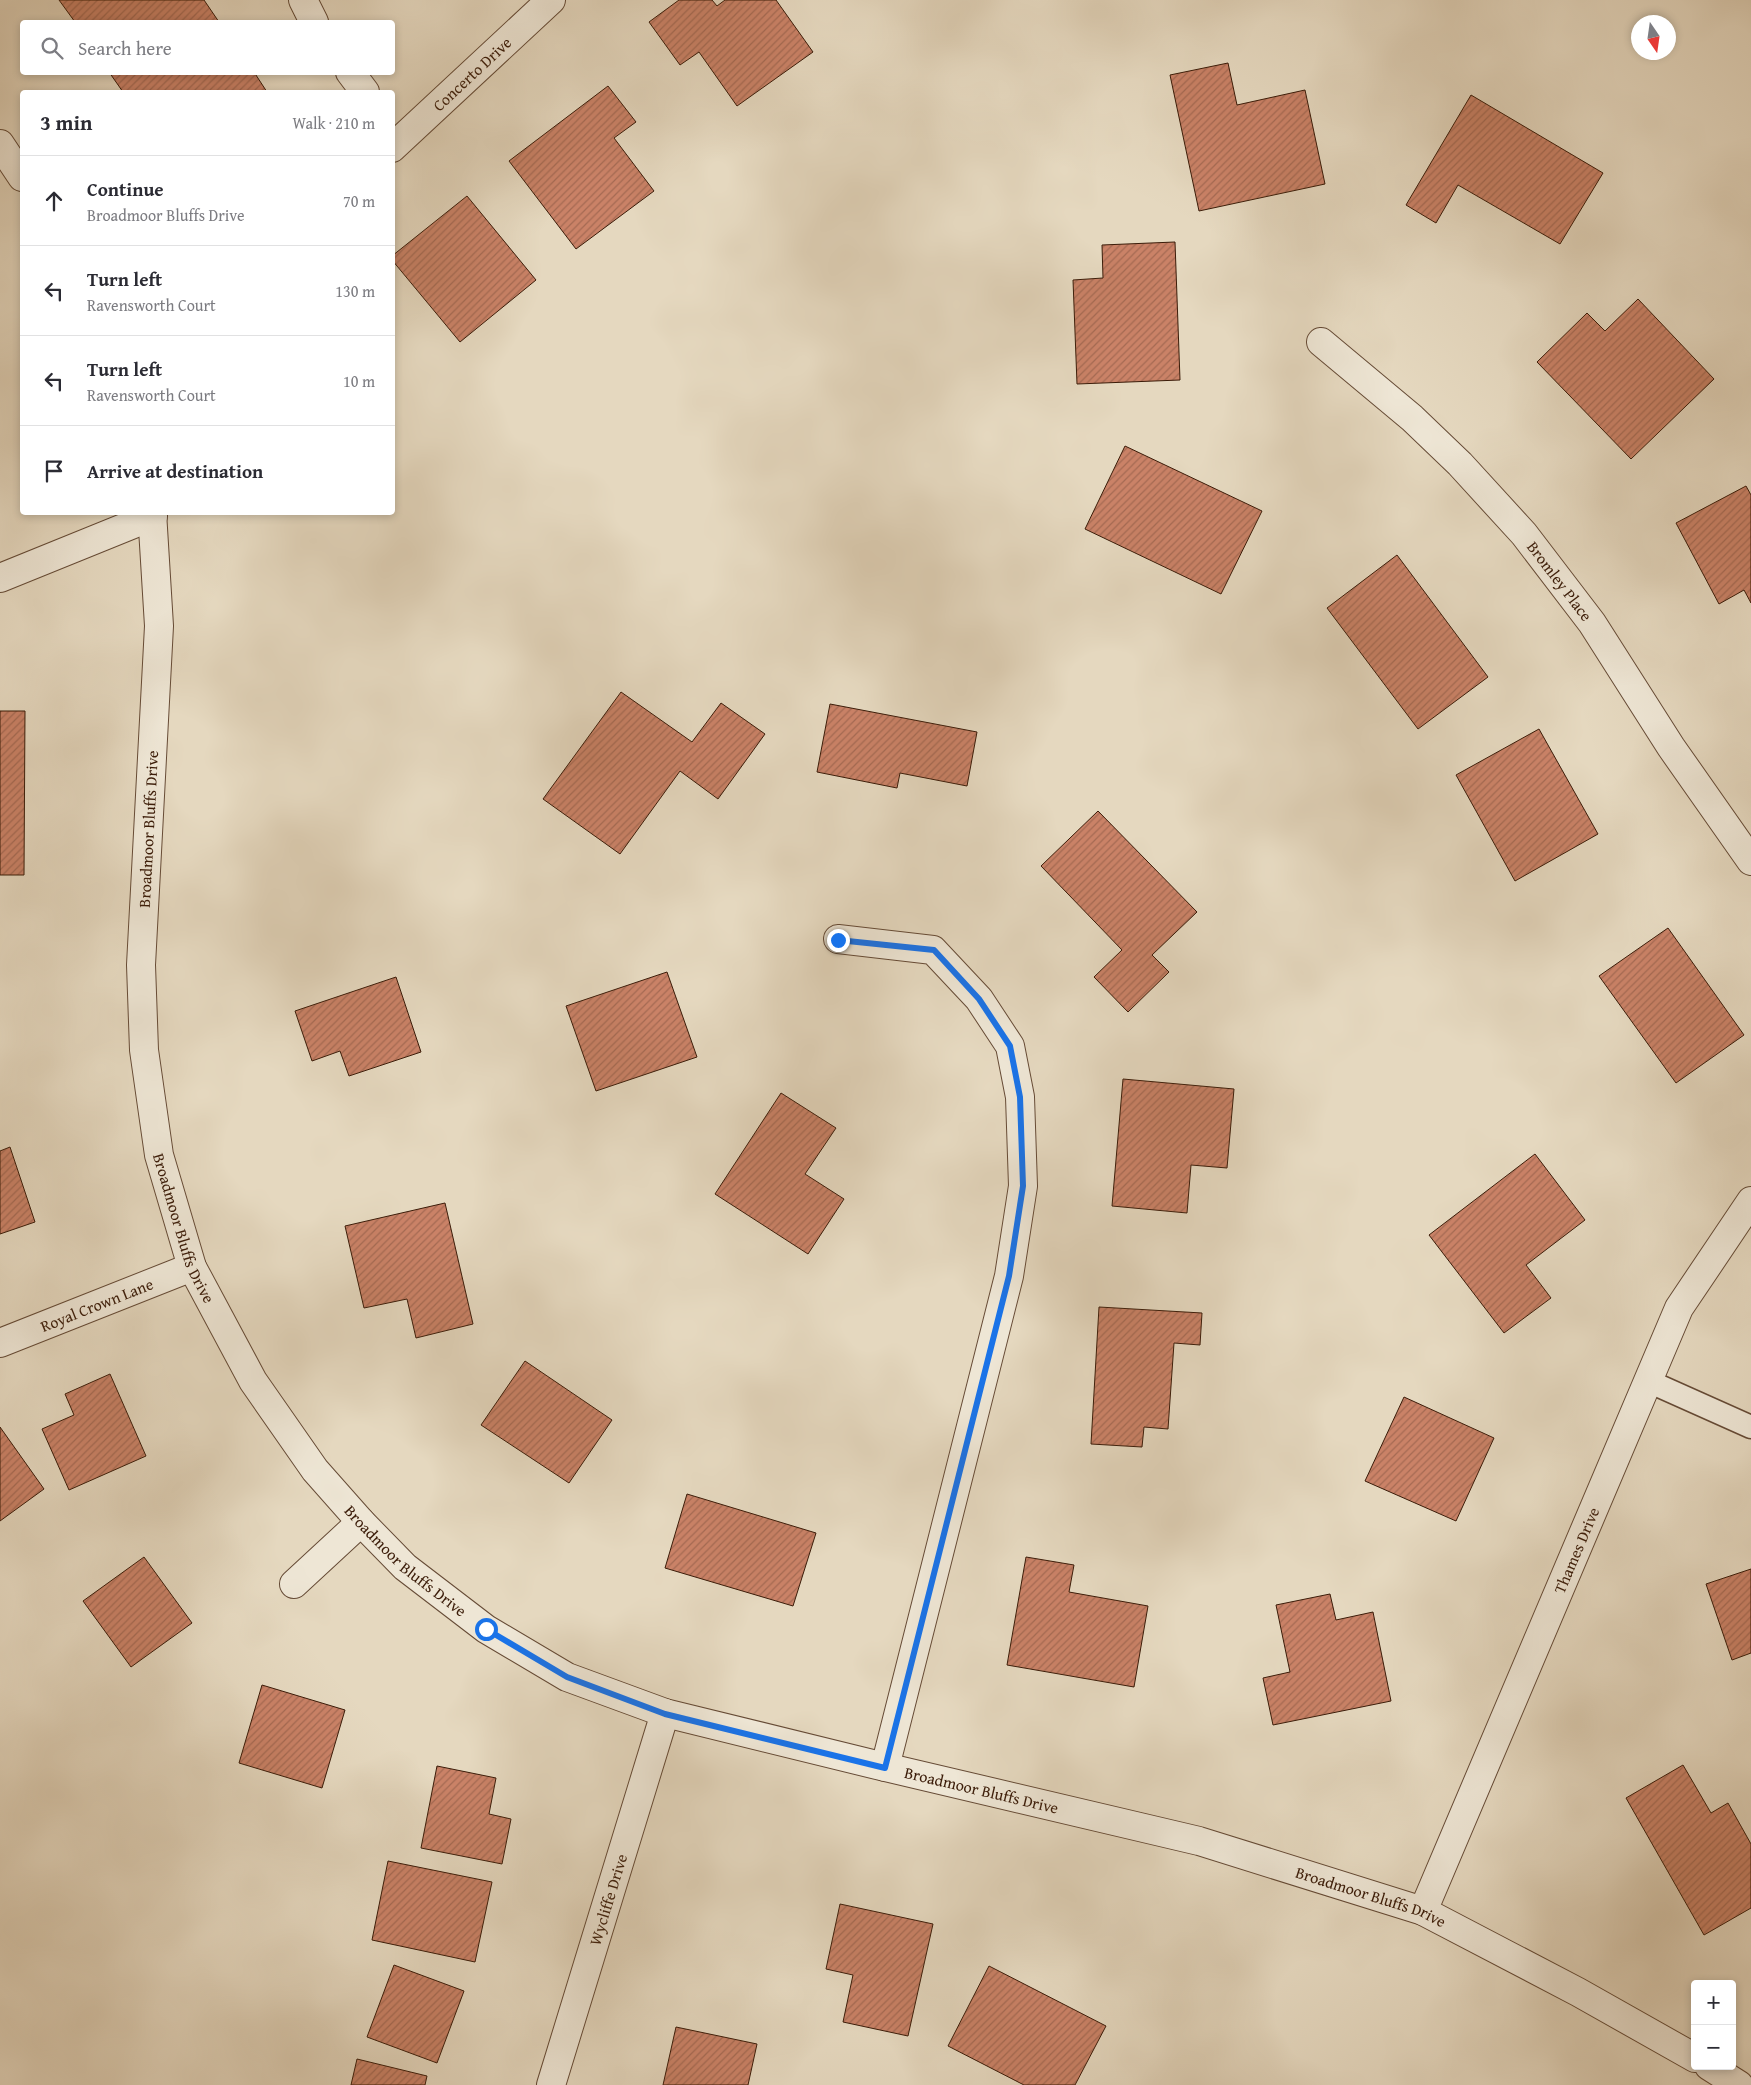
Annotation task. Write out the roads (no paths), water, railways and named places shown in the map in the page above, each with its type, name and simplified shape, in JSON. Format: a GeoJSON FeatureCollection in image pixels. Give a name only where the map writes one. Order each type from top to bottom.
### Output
{"type":"FeatureCollection","features":[{"type":"Feature","properties":{"kind":"street"},"geometry":{"type":"LineString","coordinates":[[303,0],[313,20]]}},
{"type":"Feature","properties":{"kind":"street","name":"Concerto Drive"},"geometry":{"type":"LineString","coordinates":[[395,139],[551,0]]}},
{"type":"Feature","properties":{"kind":"street"},"geometry":{"type":"LineString","coordinates":[[352,75],[364,90]]}},
{"type":"Feature","properties":{"kind":"street"},"geometry":{"type":"LineString","coordinates":[[0,144],[20,174]]}},
{"type":"Feature","properties":{"kind":"street","name":"Bromley Place"},"geometry":{"type":"LineString","coordinates":[[1321,342],[1418,424],[1460,464],[1524,534],[1592,622],[1671,746],[1751,861]]}},
{"type":"Feature","properties":{"kind":"street"},"geometry":{"type":"LineString","coordinates":[[0,578],[151,515]]}},
{"type":"Feature","properties":{"kind":"street","name":"Broadmoor Bluffs Drive"},"geometry":{"type":"LineString","coordinates":[[153,515],[158,626],[141,965],[144,1050],[159,1155],[192,1268],[254,1381],[315,1470],[361,1522],[405,1567],[486,1629],[567,1677],[665,1714],[885,1768],[1200,1841],[1423,1911],[1578,1992],[1691,2056]]}},
{"type":"Feature","properties":{"kind":"street"},"geometry":{"type":"LineString","coordinates":[[838,940],[934,950],[979,999],[1010,1046],[1020,1097],[1023,1186],[1009,1276],[885,1768]]}},
{"type":"Feature","properties":{"kind":"street","name":"Thames Drive"},"geometry":{"type":"LineString","coordinates":[[1423,1911],[1679,1308],[1751,1201]]}},
{"type":"Feature","properties":{"kind":"street","name":"Royal Crown Lane"},"geometry":{"type":"LineString","coordinates":[[0,1343],[192,1268]]}},
{"type":"Feature","properties":{"kind":"street"},"geometry":{"type":"LineString","coordinates":[[294,1584],[361,1522]]}},
{"type":"Feature","properties":{"kind":"street","name":"Wycliffe Drive"},"geometry":{"type":"LineString","coordinates":[[551,2085],[665,1714]]}},
{"type":"Feature","properties":{"kind":"street"},"geometry":{"type":"LineString","coordinates":[[1715,2070],[1739,2085]]}},
{"type":"Feature","properties":{"kind":"lane"},"geometry":{"type":"LineString","coordinates":[[1648,1381],[1751,1427]]}}]}
